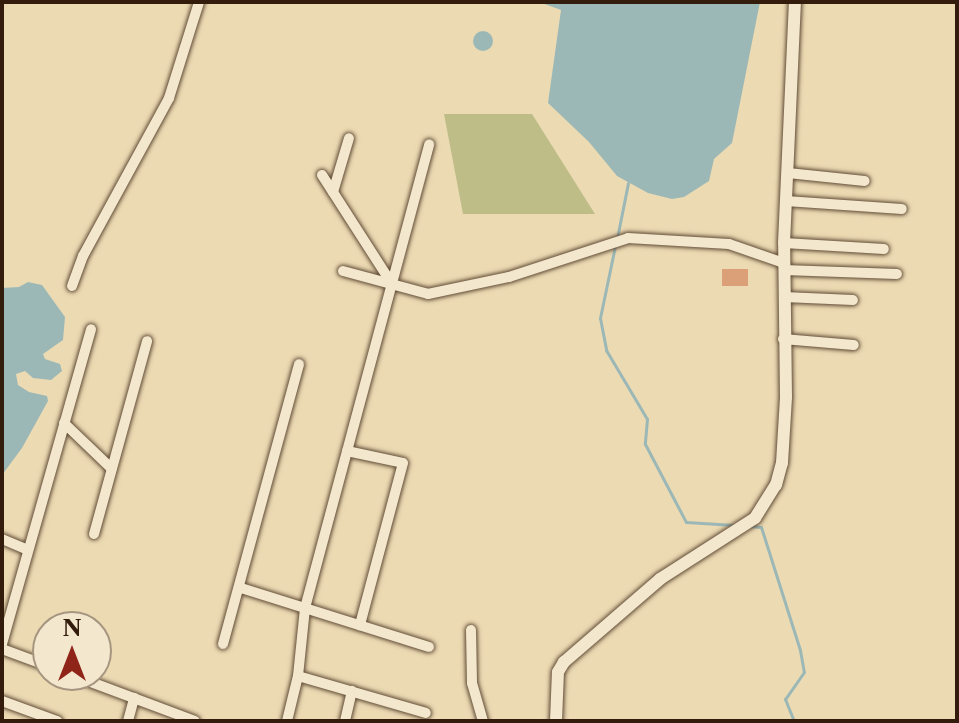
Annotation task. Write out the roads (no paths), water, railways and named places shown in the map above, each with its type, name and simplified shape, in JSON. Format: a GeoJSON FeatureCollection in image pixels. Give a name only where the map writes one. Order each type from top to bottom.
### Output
{"type":"FeatureCollection","features":[{"type":"Feature","properties":{"kind":"street"},"geometry":{"type":"LineString","coordinates":[[72,286],[83,256],[169,98],[199,2]]}},
{"type":"Feature","properties":{"kind":"street"},"geometry":{"type":"LineString","coordinates":[[556,721],[558,672],[578,647],[660,579],[755,518],[768,502],[782,463],[784,243],[795,2]]}},
{"type":"Feature","properties":{"kind":"street"},"geometry":{"type":"LineString","coordinates":[[333,192],[349,138]]}},
{"type":"Feature","properties":{"kind":"street"},"geometry":{"type":"LineString","coordinates":[[287,721],[298,676],[305,608],[429,144]]}},
{"type":"Feature","properties":{"kind":"street"},"geometry":{"type":"LineString","coordinates":[[788,173],[865,181]]}},
{"type":"Feature","properties":{"kind":"street"},"geometry":{"type":"LineString","coordinates":[[322,175],[392,284]]}},
{"type":"Feature","properties":{"kind":"street"},"geometry":{"type":"LineString","coordinates":[[786,201],[902,209]]}},
{"type":"Feature","properties":{"kind":"street"},"geometry":{"type":"LineString","coordinates":[[343,271],[428,294],[509,277],[628,238],[729,244],[784,267],[897,274]]}},
{"type":"Feature","properties":{"kind":"street"},"geometry":{"type":"LineString","coordinates":[[784,243],[884,249]]}},
{"type":"Feature","properties":{"kind":"street"},"geometry":{"type":"LineString","coordinates":[[784,297],[853,300]]}},
{"type":"Feature","properties":{"kind":"street"},"geometry":{"type":"LineString","coordinates":[[32,659],[2,646],[91,329]]}},
{"type":"Feature","properties":{"kind":"street"},"geometry":{"type":"LineString","coordinates":[[783,339],[854,345]]}},
{"type":"Feature","properties":{"kind":"street"},"geometry":{"type":"LineString","coordinates":[[94,534],[147,341]]}},
{"type":"Feature","properties":{"kind":"street"},"geometry":{"type":"LineString","coordinates":[[223,644],[241,588],[299,364]]}},
{"type":"Feature","properties":{"kind":"street"},"geometry":{"type":"LineString","coordinates":[[64,423],[112,469]]}},
{"type":"Feature","properties":{"kind":"street"},"geometry":{"type":"LineString","coordinates":[[347,451],[403,463],[360,625]]}},
{"type":"Feature","properties":{"kind":"street"},"geometry":{"type":"LineString","coordinates":[[2,539],[28,550]]}},
{"type":"Feature","properties":{"kind":"street"},"geometry":{"type":"LineString","coordinates":[[241,588],[429,647]]}},
{"type":"Feature","properties":{"kind":"street"},"geometry":{"type":"LineString","coordinates":[[2,591],[15,596]]}},
{"type":"Feature","properties":{"kind":"street"},"geometry":{"type":"LineString","coordinates":[[471,630],[472,683],[483,721]]}},
{"type":"Feature","properties":{"kind":"street"},"geometry":{"type":"LineString","coordinates":[[298,676],[426,713]]}},
{"type":"Feature","properties":{"kind":"street"},"geometry":{"type":"LineString","coordinates":[[112,690],[177,718],[195,721]]}},
{"type":"Feature","properties":{"kind":"street"},"geometry":{"type":"LineString","coordinates":[[345,721],[352,691]]}},
{"type":"Feature","properties":{"kind":"street"},"geometry":{"type":"LineString","coordinates":[[128,721],[134,698]]}},
{"type":"Feature","properties":{"kind":"street"},"geometry":{"type":"LineString","coordinates":[[2,701],[57,721]]}},
{"type":"Feature","properties":{"kind":"water"},"geometry":{"type":"Polygon","coordinates":[[[539,2],[760,2],[732,143],[714,159],[709,181],[684,197],[672,199],[648,193],[617,176],[589,142],[548,103],[561,10],[539,2]]]}},
{"type":"Feature","properties":{"kind":"water"},"geometry":{"type":"Polygon","coordinates":[[[483,31],[490,34],[493,41],[490,48],[483,51],[476,48],[473,41],[476,34],[483,31]]]}},
{"type":"Feature","properties":{"kind":"water"},"geometry":{"type":"Polygon","coordinates":[[[28,282],[42,285],[65,317],[63,340],[43,354],[45,359],[60,364],[62,371],[51,380],[33,378],[25,371],[16,374],[18,385],[29,392],[47,396],[48,401],[22,448],[2,475],[2,288],[19,287],[28,282]]]}},
{"type":"Feature","properties":{"kind":"waterway"},"geometry":{"type":"LineString","coordinates":[[617,238],[628,183]]}},
{"type":"Feature","properties":{"kind":"waterway"},"geometry":{"type":"LineString","coordinates":[[615,246],[600,318],[606,350],[647,419],[645,444],[686,522],[734,525]]}},
{"type":"Feature","properties":{"kind":"waterway"},"geometry":{"type":"LineString","coordinates":[[749,526],[761,527],[800,650],[804,672],[785,699],[794,721]]}}]}
